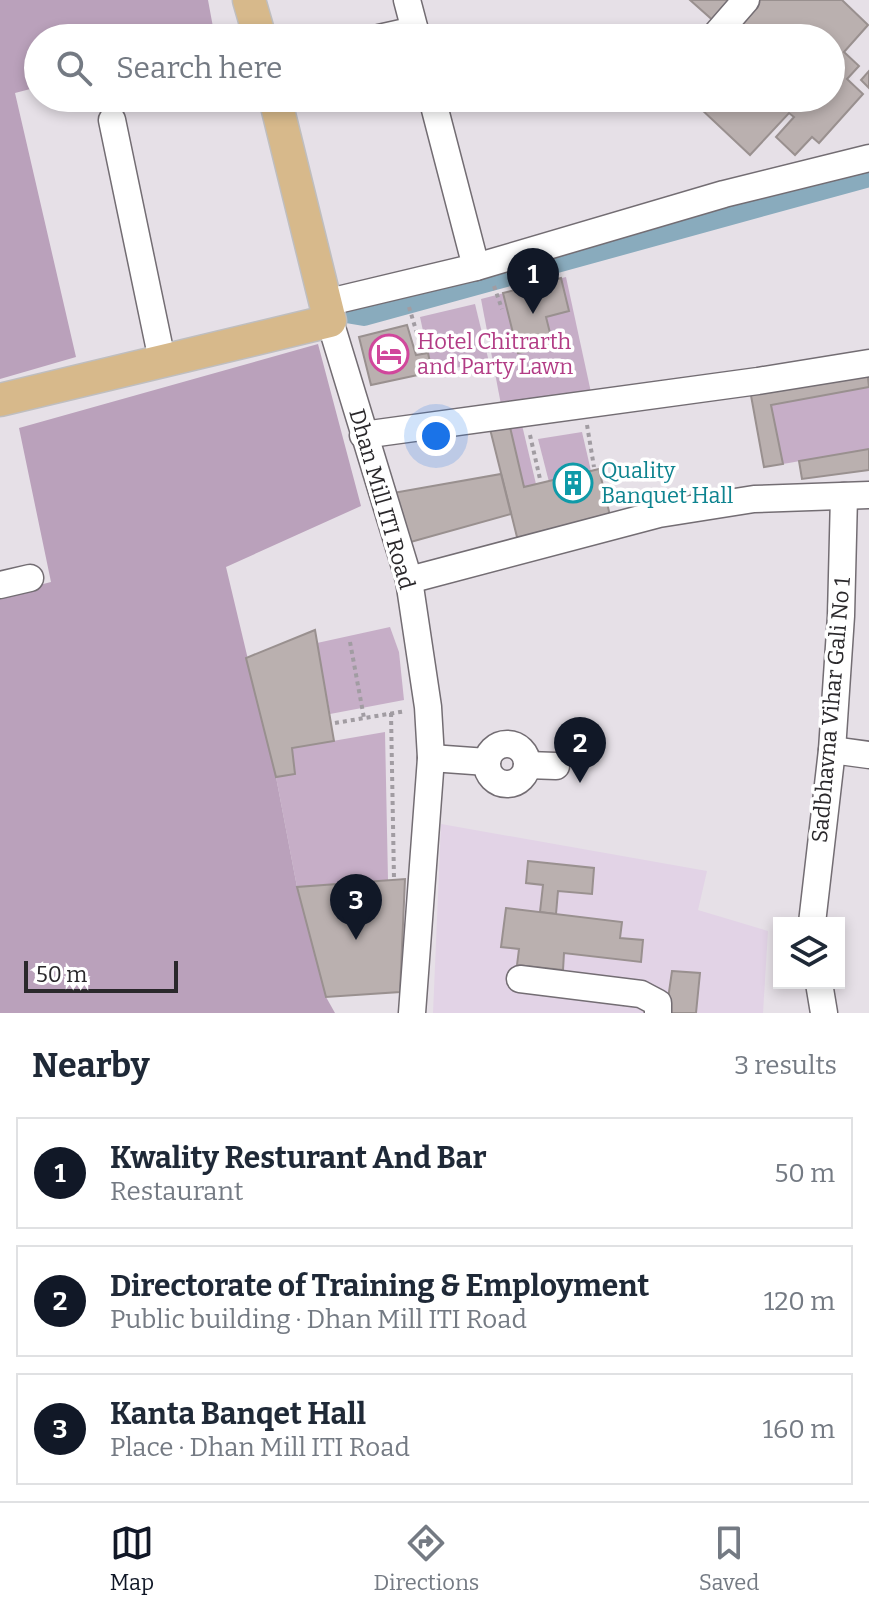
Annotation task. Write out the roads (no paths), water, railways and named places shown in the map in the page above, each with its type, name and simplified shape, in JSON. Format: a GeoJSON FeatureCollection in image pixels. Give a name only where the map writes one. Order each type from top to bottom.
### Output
{"type":"FeatureCollection","features":[{"type":"Feature","properties":{"kind":"main road"},"geometry":{"type":"LineString","coordinates":[[249,0],[256,24]]}},
{"type":"Feature","properties":{"kind":"main road"},"geometry":{"type":"LineString","coordinates":[[0,400],[162,360],[328,312],[278,112]]}},
{"type":"Feature","properties":{"kind":"street"},"geometry":{"type":"LineString","coordinates":[[407,0],[413,24]]}},
{"type":"Feature","properties":{"kind":"street"},"geometry":{"type":"LineString","coordinates":[[725,24],[746,0]]}},
{"type":"Feature","properties":{"kind":"street"},"geometry":{"type":"LineString","coordinates":[[436,112],[476,267]]}},
{"type":"Feature","properties":{"kind":"street"},"geometry":{"type":"LineString","coordinates":[[112,120],[162,360]]}},
{"type":"Feature","properties":{"kind":"street"},"geometry":{"type":"LineString","coordinates":[[328,312],[724,194],[869,158]]}},
{"type":"Feature","properties":{"kind":"street","name":"Dhan Mill ITI Road"},"geometry":{"type":"LineString","coordinates":[[328,312],[409,580],[428,707],[431,758],[412,1013]]}},
{"type":"Feature","properties":{"kind":"street"},"geometry":{"type":"LineString","coordinates":[[363,435],[869,363]]}},
{"type":"Feature","properties":{"kind":"street"},"geometry":{"type":"LineString","coordinates":[[409,580],[659,514],[754,499],[857,495]]}},
{"type":"Feature","properties":{"kind":"street","name":"Sadbhavna Vihar Gali No 1"},"geometry":{"type":"LineString","coordinates":[[813,917],[832,750],[841,616],[857,495]]}},
{"type":"Feature","properties":{"kind":"street"},"geometry":{"type":"LineString","coordinates":[[0,585],[30,578]]}},
{"type":"Feature","properties":{"kind":"street"},"geometry":{"type":"LineString","coordinates":[[431,758],[487,762],[498,746],[512,745],[523,752],[527,765],[556,766]]}},
{"type":"Feature","properties":{"kind":"street"},"geometry":{"type":"LineString","coordinates":[[832,750],[869,755]]}},
{"type":"Feature","properties":{"kind":"street"},"geometry":{"type":"LineString","coordinates":[[520,979],[641,994],[658,1003],[658,1013]]}},
{"type":"Feature","properties":{"kind":"street"},"geometry":{"type":"LineString","coordinates":[[820,989],[824,1013]]}},
{"type":"Feature","properties":{"kind":"waterway"},"geometry":{"type":"LineString","coordinates":[[346,312],[364,315],[869,176]]}},
{"type":"Feature","properties":{"kind":"place","name":"Kwality Resturant And Bar"},"geometry":{"type":"Point","coordinates":[533,314]}},
{"type":"Feature","properties":{"kind":"place","name":"Hotel Chitrarth and Party Lawn"},"geometry":{"type":"Point","coordinates":[389,354]}},
{"type":"Feature","properties":{"kind":"place","name":"Quality Banquet Hall"},"geometry":{"type":"Point","coordinates":[573,483]}},
{"type":"Feature","properties":{"kind":"place","name":"Directorate of Training & Employment"},"geometry":{"type":"Point","coordinates":[580,783]}},
{"type":"Feature","properties":{"kind":"place","name":"Kanta Banqet Hall"},"geometry":{"type":"Point","coordinates":[356,940]}}]}
